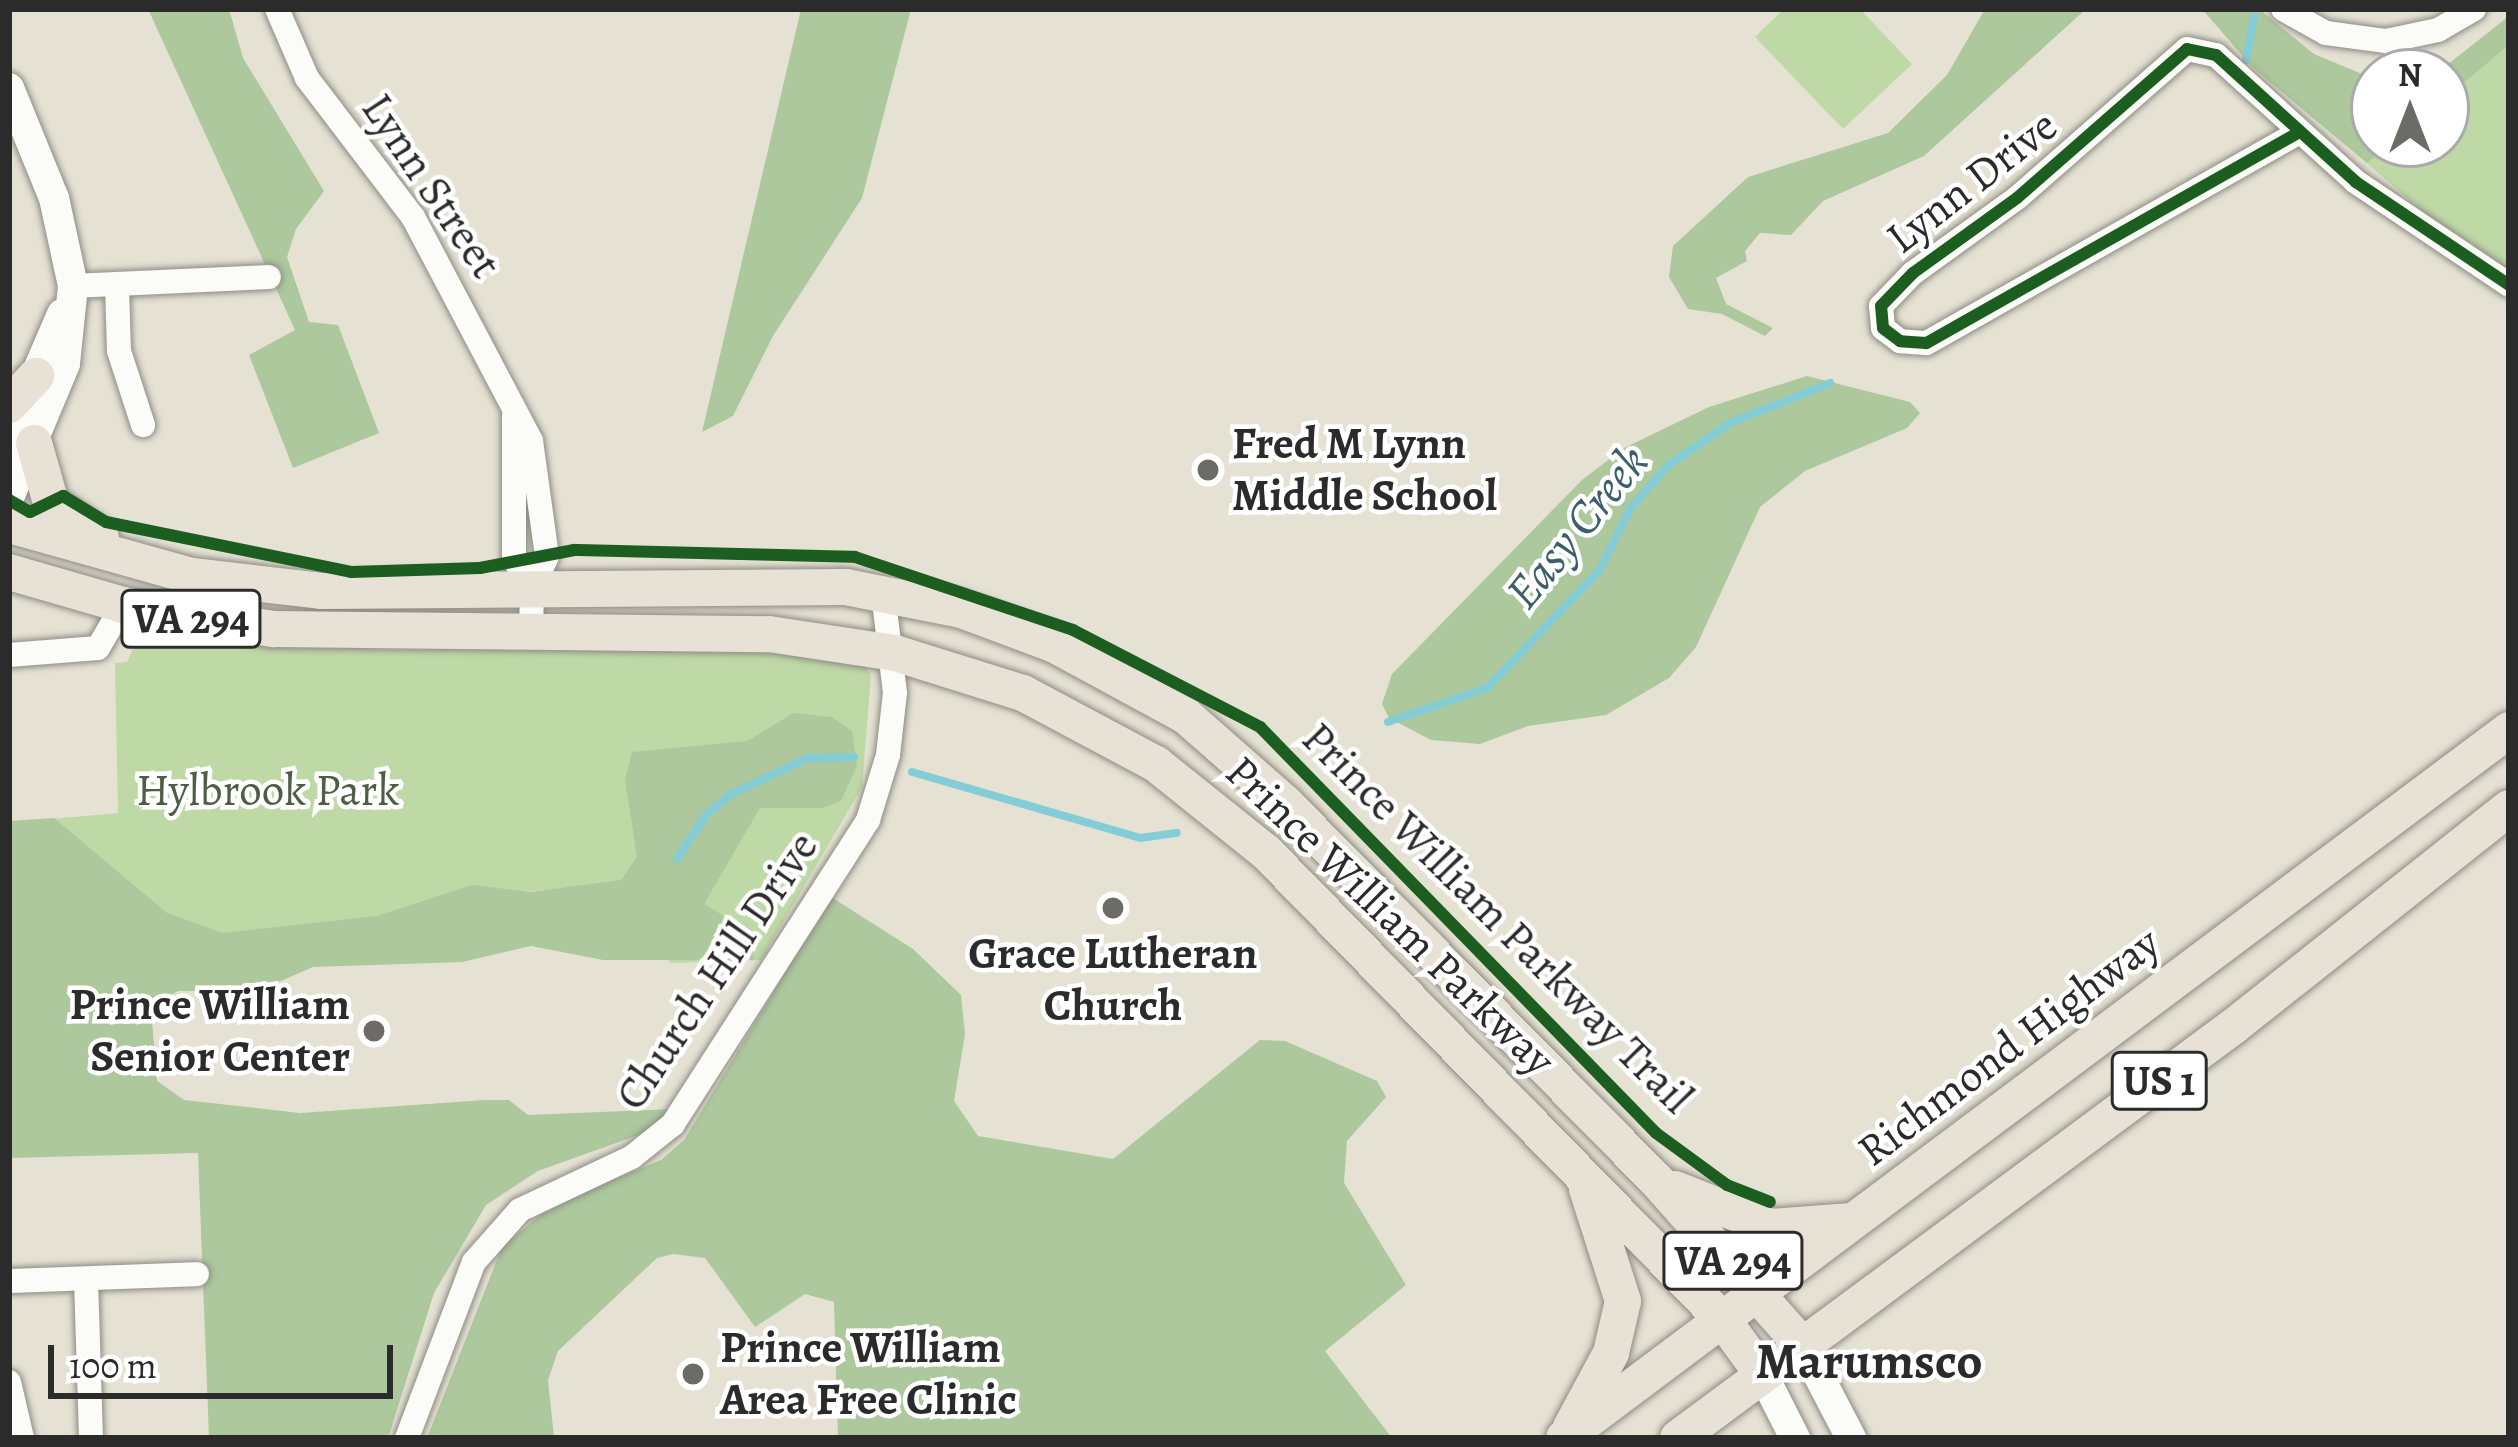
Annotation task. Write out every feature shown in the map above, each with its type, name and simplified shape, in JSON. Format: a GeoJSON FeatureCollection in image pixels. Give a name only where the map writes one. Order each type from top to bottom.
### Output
{"type":"FeatureCollection","features":[{"type":"Feature","properties":{"kind":"main road"},"geometry":{"type":"LineString","coordinates":[[9,405],[36,376]]}},
{"type":"Feature","properties":{"kind":"main road"},"geometry":{"type":"LineString","coordinates":[[21,440],[59,514],[164,569]]}},
{"type":"Feature","properties":{"kind":"main road","name":"Prince William Parkway"},"geometry":{"type":"LineString","coordinates":[[9,525],[164,569],[321,591],[776,582],[883,592],[1055,645],[1120,676],[1212,736],[1657,1181],[1762,1292],[1803,1346]]}},
{"type":"Feature","properties":{"kind":"main road","name":"Prince William Parkway"},"geometry":{"type":"LineString","coordinates":[[9,572],[123,605],[273,628],[532,633],[705,630],[895,653],[1022,693],[1180,780],[1321,905],[1723,1320],[1763,1376]]}},
{"type":"Feature","properties":{"kind":"main road","name":"Richmond Highway"},"geometry":{"type":"LineString","coordinates":[[1565,1438],[2509,730]]}},
{"type":"Feature","properties":{"kind":"main road"},"geometry":{"type":"LineString","coordinates":[[1180,780],[1212,736]]}},
{"type":"Feature","properties":{"kind":"main road","name":"US 1"},"geometry":{"type":"LineString","coordinates":[[1678,1438],[2234,1026],[2509,808]]}},
{"type":"Feature","properties":{"kind":"main road"},"geometry":{"type":"LineString","coordinates":[[1565,1438],[1611,1353],[1623,1301],[1620,1271],[1575,1164]]}},
{"type":"Feature","properties":{"kind":"main road"},"geometry":{"type":"LineString","coordinates":[[1657,1181],[1772,1227],[1861,1219]]}},
{"type":"Feature","properties":{"kind":"street","name":"Lynn Street"},"geometry":{"type":"LineString","coordinates":[[277,9],[307,78],[412,217],[514,411],[514,559],[532,589],[532,633]]}},
{"type":"Feature","properties":{"kind":"street"},"geometry":{"type":"LineString","coordinates":[[2284,9],[2326,33],[2386,41],[2438,30],[2474,9]]}},
{"type":"Feature","properties":{"kind":"street","name":"Lynn Drive"},"geometry":{"type":"LineString","coordinates":[[2187,50],[2218,57],[2296,134],[1926,344],[1900,341],[1883,328],[1885,298],[2042,178],[2166,60],[2187,50]]}},
{"type":"Feature","properties":{"kind":"street"},"geometry":{"type":"LineString","coordinates":[[9,88],[55,198],[73,286],[69,348],[21,440]]}},
{"type":"Feature","properties":{"kind":"street"},"geometry":{"type":"LineString","coordinates":[[2296,134],[2509,285]]}},
{"type":"Feature","properties":{"kind":"street"},"geometry":{"type":"LineString","coordinates":[[73,286],[269,277]]}},
{"type":"Feature","properties":{"kind":"street"},"geometry":{"type":"LineString","coordinates":[[117,285],[119,351],[143,425]]}},
{"type":"Feature","properties":{"kind":"street"},"geometry":{"type":"LineString","coordinates":[[9,498],[36,376],[73,286]]}},
{"type":"Feature","properties":{"kind":"street","name":"Church Hill Drive"},"geometry":{"type":"LineString","coordinates":[[407,1438],[458,1292],[495,1234],[549,1190],[632,1157],[673,1124],[828,889],[878,797],[895,653],[883,592]]}},
{"type":"Feature","properties":{"kind":"street"},"geometry":{"type":"LineString","coordinates":[[9,655],[102,646],[123,605]]}},
{"type":"Feature","properties":{"kind":"street"},"geometry":{"type":"LineString","coordinates":[[9,1281],[197,1274]]}},
{"type":"Feature","properties":{"kind":"street"},"geometry":{"type":"LineString","coordinates":[[86,1279],[91,1438]]}},
{"type":"Feature","properties":{"kind":"street"},"geometry":{"type":"LineString","coordinates":[[1803,1346],[1851,1438]]}},
{"type":"Feature","properties":{"kind":"street"},"geometry":{"type":"LineString","coordinates":[[1763,1376],[1795,1438]]}},
{"type":"Feature","properties":{"kind":"street"},"geometry":{"type":"LineString","coordinates":[[9,1382],[22,1438]]}},
{"type":"Feature","properties":{"kind":"green space"},"geometry":{"type":"Polygon","coordinates":[[[148,9],[229,9],[243,58],[324,191],[296,229],[287,257],[309,322],[338,325],[379,433],[293,468],[249,355],[295,330],[148,9]]]}},
{"type":"Feature","properties":{"kind":"green space"},"geometry":{"type":"Polygon","coordinates":[[[801,9],[911,9],[862,198],[773,336],[733,416],[702,432],[801,9]]]}},
{"type":"Feature","properties":{"kind":"green space"},"geometry":{"type":"Polygon","coordinates":[[[1784,9],[1860,9],[1912,64],[1843,129],[1755,37],[1784,9]]]}},
{"type":"Feature","properties":{"kind":"green space"},"geometry":{"type":"Polygon","coordinates":[[[1985,9],[2086,9],[1924,156],[1823,201],[1791,235],[1760,233],[1745,251],[1747,261],[1716,278],[1726,304],[1773,328],[1765,336],[1722,314],[1688,309],[1669,277],[1673,246],[1748,177],[1888,133],[1947,75],[1985,9]]]}},
{"type":"Feature","properties":{"kind":"green space"},"geometry":{"type":"Polygon","coordinates":[[[2202,9],[2259,9],[2314,54],[2350,69],[2350,149],[2252,67],[2202,9]]]}},
{"type":"Feature","properties":{"kind":"green space"},"geometry":{"type":"Polygon","coordinates":[[[2509,16],[2509,45],[2470,78],[2468,48],[2509,16]]]}},
{"type":"Feature","properties":{"kind":"green space"},"geometry":{"type":"Polygon","coordinates":[[[2509,45],[2509,271],[2433,221],[2373,168],[2470,168],[2470,78],[2509,45]]]}},
{"type":"Feature","properties":{"kind":"green space"},"geometry":{"type":"Polygon","coordinates":[[[1807,376],[1910,402],[1920,413],[1907,428],[1805,471],[1760,507],[1696,647],[1669,678],[1606,715],[1528,726],[1480,744],[1431,740],[1389,718],[1382,704],[1392,674],[1582,480],[1624,448],[1709,407],[1807,376]]]}},
{"type":"Feature","properties":{"kind":"green space","name":"Hylbrook Park"},"geometry":{"type":"Polygon","coordinates":[[[160,630],[384,650],[729,644],[863,662],[871,676],[862,787],[761,960],[671,963],[587,886],[471,897],[404,932],[191,943],[39,820],[118,813],[115,663],[127,662],[136,642],[160,630]]]}},
{"type":"Feature","properties":{"kind":"green space"},"geometry":{"type":"Polygon","coordinates":[[[794,713],[831,717],[852,731],[857,766],[841,801],[823,808],[760,808],[704,904],[746,929],[754,960],[603,960],[531,946],[462,962],[313,967],[258,991],[178,991],[159,1002],[152,1022],[157,1081],[184,1100],[300,1113],[485,1100],[509,1100],[528,1115],[674,1109],[644,1133],[538,1171],[486,1205],[434,1293],[388,1438],[209,1438],[198,1153],[9,1158],[9,821],[54,818],[167,913],[223,933],[377,916],[472,885],[530,892],[621,880],[637,857],[625,780],[632,752],[747,741],[794,713]]]}},
{"type":"Feature","properties":{"kind":"green space"},"geometry":{"type":"Polygon","coordinates":[[[831,897],[913,949],[961,995],[965,1034],[954,1101],[978,1136],[1113,1159],[1260,1040],[1285,1041],[1377,1081],[1386,1097],[1347,1141],[1344,1183],[1406,1285],[1325,1351],[1392,1438],[838,1438],[834,1302],[805,1294],[755,1327],[705,1258],[673,1254],[657,1258],[558,1351],[548,1380],[554,1438],[427,1438],[502,1247],[553,1204],[661,1160],[684,1140],[831,897]]]}},
{"type":"Feature","properties":{"kind":"waterway","name":"Easy Creek"},"geometry":{"type":"LineString","coordinates":[[2246,60],[2254,17]]}},
{"type":"Feature","properties":{"kind":"waterway","name":"Easy Creek"},"geometry":{"type":"LineString","coordinates":[[1388,722],[1487,688],[1599,571],[1630,509],[1667,466],[1730,423],[1830,383]]}},
{"type":"Feature","properties":{"kind":"waterway","name":"Easy Creek"},"geometry":{"type":"LineString","coordinates":[[677,859],[706,815],[731,794],[808,758],[854,757]]}},
{"type":"Feature","properties":{"kind":"waterway","name":"Easy Creek"},"geometry":{"type":"LineString","coordinates":[[912,772],[1140,838],[1177,833]]}},
{"type":"Feature","properties":{"kind":"cycle path"},"geometry":{"type":"LineString","coordinates":[[2296,134],[1926,343],[1900,341],[1883,328],[1881,306],[1913,273],[2017,198],[2187,49],[2216,55],[2356,182],[2509,285]]}},
{"type":"Feature","properties":{"kind":"cycle path","name":"Prince William Parkway Trail"},"geometry":{"type":"LineString","coordinates":[[9,500],[30,512],[63,496],[106,522],[351,572],[480,568],[574,550],[855,557],[1073,630],[1260,727],[1656,1133],[1727,1185],[1770,1202]]}},
{"type":"Feature","properties":{"kind":"place","name":"Fred M Lynn Middle School"},"geometry":{"type":"Point","coordinates":[1208,470]}},
{"type":"Feature","properties":{"kind":"place","name":"Grace Lutheran Church"},"geometry":{"type":"Point","coordinates":[1113,908]}},
{"type":"Feature","properties":{"kind":"place","name":"Prince William Senior Center"},"geometry":{"type":"Point","coordinates":[374,1031]}},
{"type":"Feature","properties":{"kind":"place","name":"Prince William Area Free Clinic"},"geometry":{"type":"Point","coordinates":[693,1374]}},
{"type":"Feature","properties":{"kind":"district","name":"Marumsco"},"geometry":{"type":"Point","coordinates":[1869,1361]}}]}
